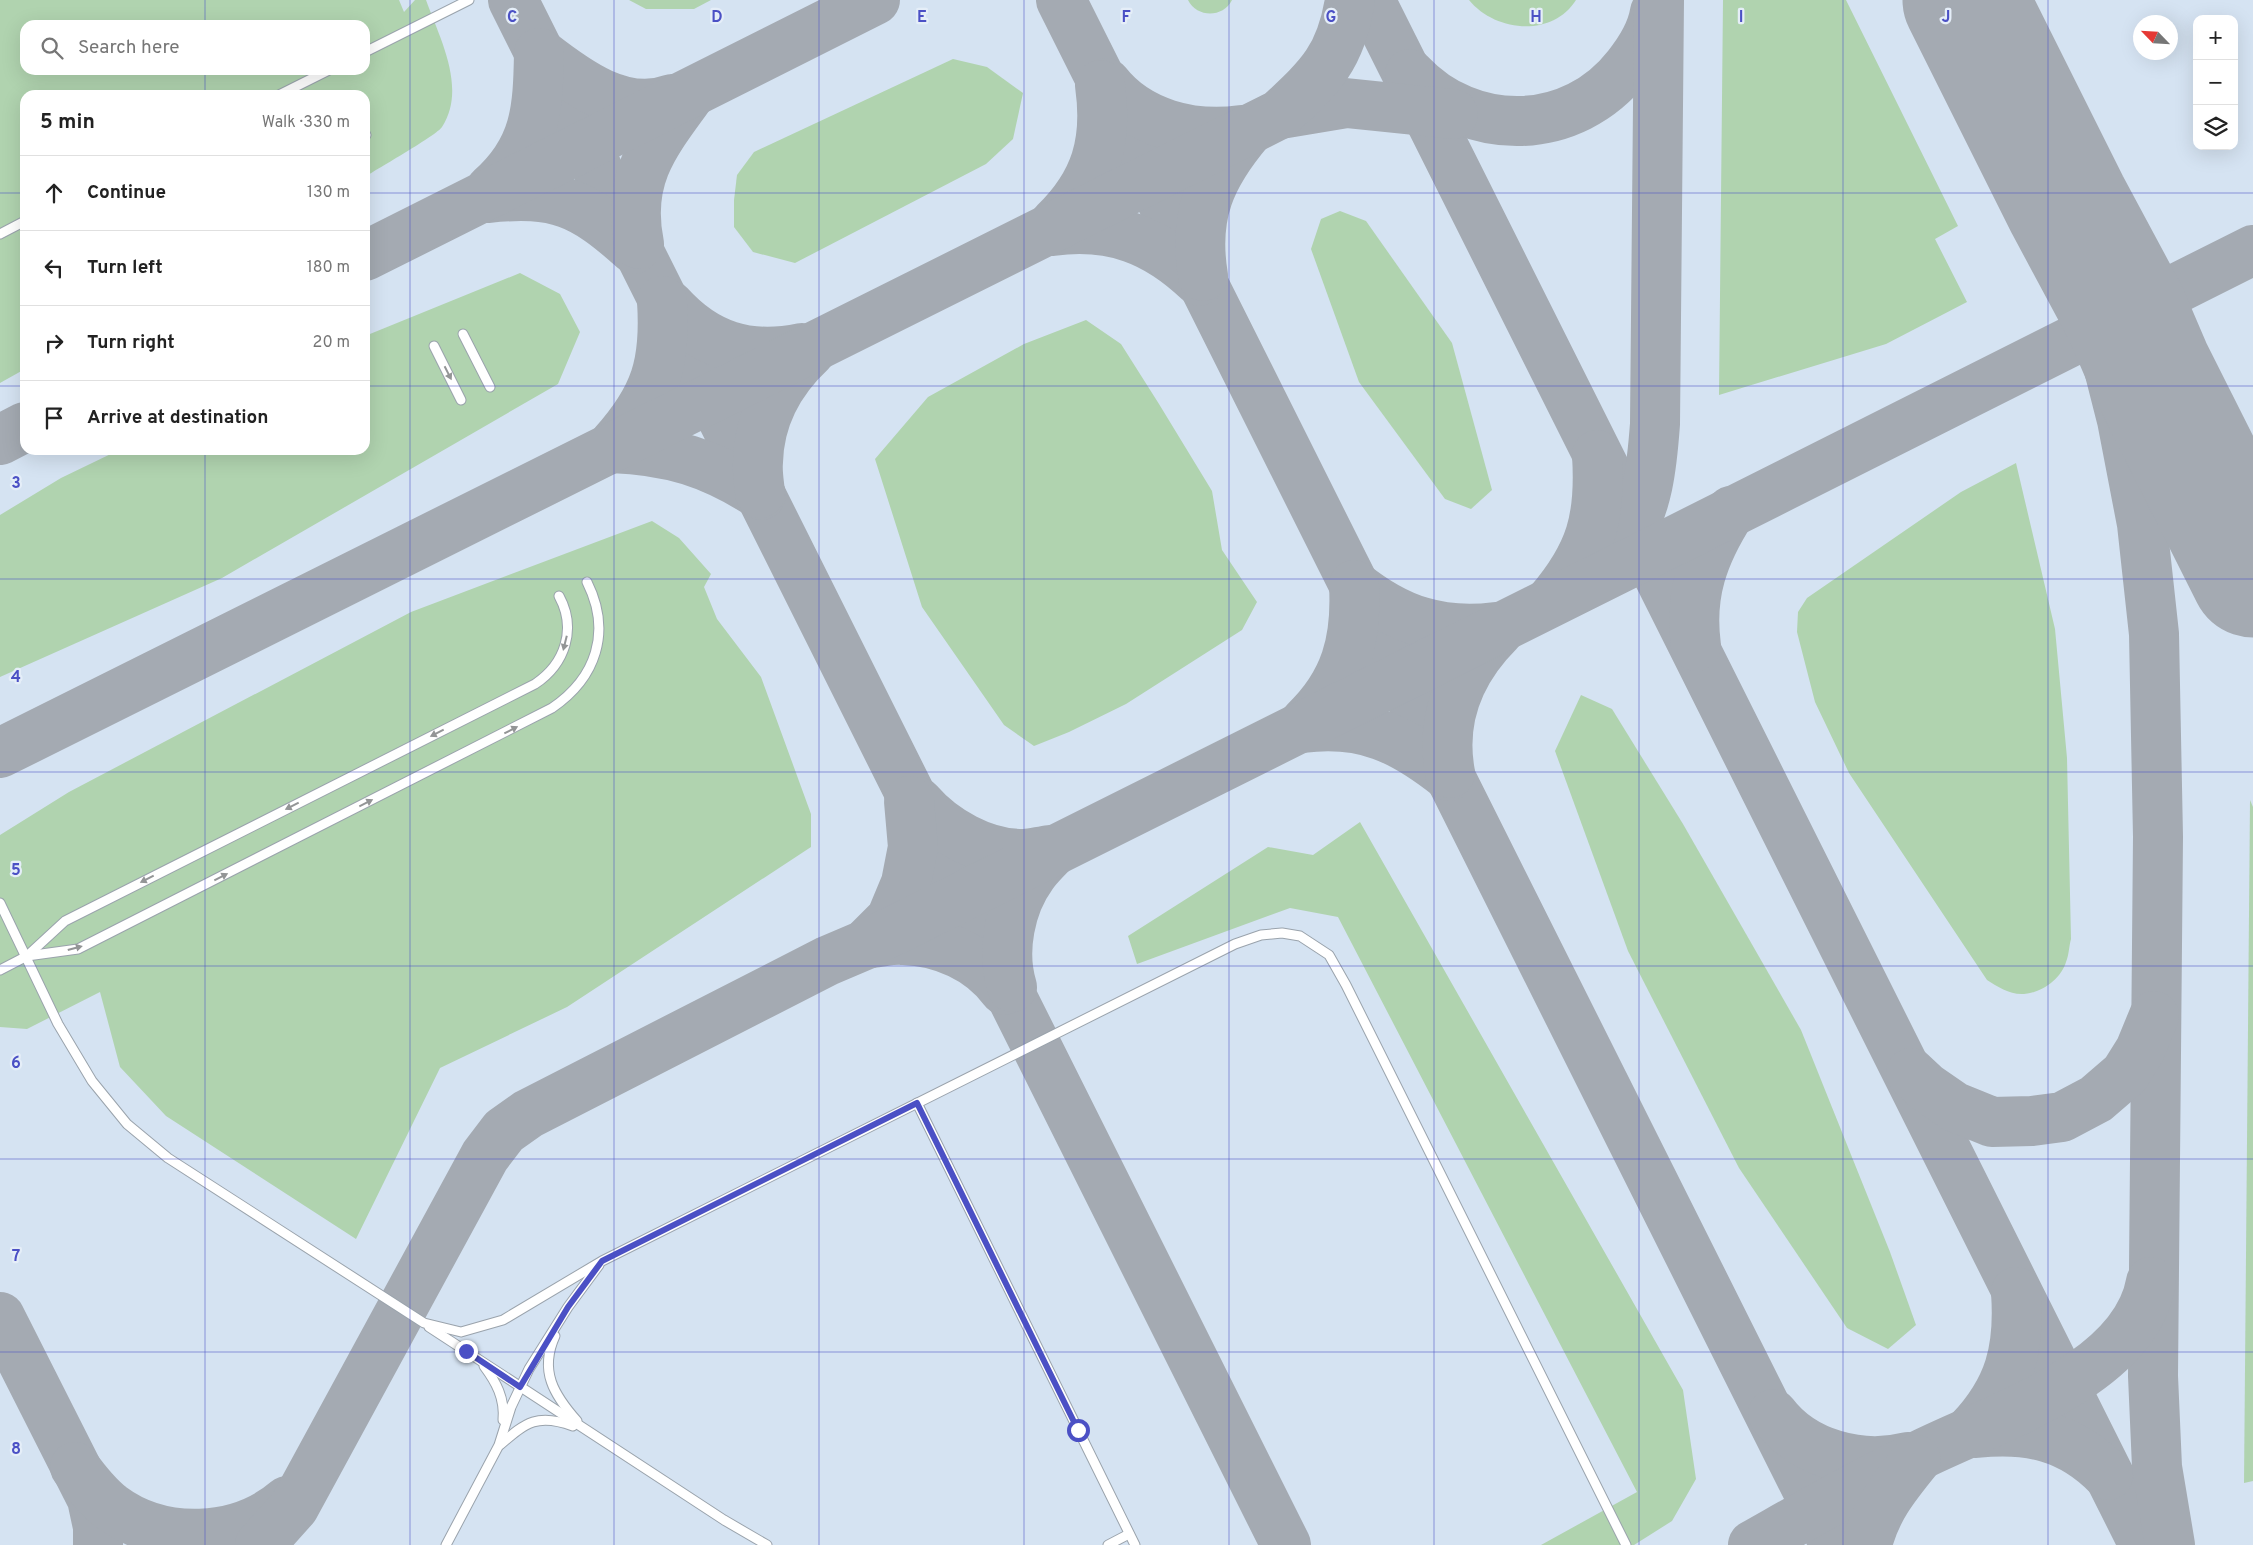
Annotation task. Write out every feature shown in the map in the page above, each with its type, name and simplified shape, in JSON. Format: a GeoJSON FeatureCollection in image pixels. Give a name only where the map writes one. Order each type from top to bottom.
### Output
{"type":"FeatureCollection","features":[{"type":"Feature","properties":{"kind":"lane"},"geometry":{"type":"LineString","coordinates":[[370,50],[469,0]]}},
{"type":"Feature","properties":{"kind":"lane"},"geometry":{"type":"LineString","coordinates":[[289,90],[319,75]]}},
{"type":"Feature","properties":{"kind":"lane"},"geometry":{"type":"LineString","coordinates":[[0,234],[20,224]]}},
{"type":"Feature","properties":{"kind":"lane"},"geometry":{"type":"LineString","coordinates":[[463,334],[490,387]]}},
{"type":"Feature","properties":{"kind":"lane"},"geometry":{"type":"LineString","coordinates":[[434,346],[462,400]]}},
{"type":"Feature","properties":{"kind":"lane"},"geometry":{"type":"LineString","coordinates":[[27,956],[78,949],[552,708],[567,698],[579,686],[595,656],[599,621],[596,605],[587,582]]}},
{"type":"Feature","properties":{"kind":"lane"},"geometry":{"type":"LineString","coordinates":[[0,970],[27,956],[65,920],[540,681],[554,668],[565,647],[568,623],[559,596]]}},
{"type":"Feature","properties":{"kind":"lane"},"geometry":{"type":"LineString","coordinates":[[0,903],[58,1024],[92,1081],[127,1124],[168,1158],[724,1520],[768,1545]]}},
{"type":"Feature","properties":{"kind":"lane"},"geometry":{"type":"LineString","coordinates":[[424,1323],[461,1332],[503,1320],[602,1261],[1235,944],[1261,935],[1282,933],[1300,936],[1330,955],[1626,1545]]}},
{"type":"Feature","properties":{"kind":"lane"},"geometry":{"type":"LineString","coordinates":[[917,1103],[1134,1545]]}},
{"type":"Feature","properties":{"kind":"lane"},"geometry":{"type":"LineString","coordinates":[[446,1545],[499,1445],[511,1407],[520,1387],[568,1307],[602,1261]]}},
{"type":"Feature","properties":{"kind":"lane"},"geometry":{"type":"LineString","coordinates":[[568,1307],[551,1345],[548,1372],[558,1399],[586,1430]]}},
{"type":"Feature","properties":{"kind":"lane"},"geometry":{"type":"LineString","coordinates":[[480,1360],[497,1383],[504,1409],[499,1445]]}},
{"type":"Feature","properties":{"kind":"lane"},"geometry":{"type":"LineString","coordinates":[[499,1445],[521,1426],[539,1420],[559,1421],[586,1430]]}},
{"type":"Feature","properties":{"kind":"lane"},"geometry":{"type":"LineString","coordinates":[[1108,1545],[1129,1534]]}},
{"type":"Feature","properties":{"kind":"shaded area"},"geometry":{"type":"Polygon","coordinates":[[[0,0],[2253,0],[2253,1545],[0,1545],[0,0]]]}},
{"type":"Feature","properties":{"kind":"green space"},"geometry":{"type":"Polygon","coordinates":[[[0,0],[399,0],[404,12],[415,0],[426,0],[449,64],[452,96],[449,112],[438,131],[370,174],[370,90],[20,90],[20,372],[0,383],[0,0]]]}},
{"type":"Feature","properties":{"kind":"green space"},"geometry":{"type":"Polygon","coordinates":[[[629,0],[711,0],[694,9],[646,9],[629,0]]]}},
{"type":"Feature","properties":{"kind":"green space"},"geometry":{"type":"Polygon","coordinates":[[[1188,0],[1232,0],[1223,10],[1210,14],[1197,10],[1188,0]]]}},
{"type":"Feature","properties":{"kind":"green space"},"geometry":{"type":"Polygon","coordinates":[[[1469,0],[1576,0],[1566,12],[1553,21],[1523,26],[1493,19],[1480,11],[1469,0]]]}},
{"type":"Feature","properties":{"kind":"green space"},"geometry":{"type":"Polygon","coordinates":[[[1723,0],[1846,0],[1958,226],[1935,239],[1967,302],[1886,344],[1719,395],[1723,0]]]}},
{"type":"Feature","properties":{"kind":"green space"},"geometry":{"type":"Polygon","coordinates":[[[953,59],[987,67],[1023,93],[1013,139],[986,164],[795,263],[753,252],[734,227],[734,200],[737,175],[754,152],[953,59]]]}},
{"type":"Feature","properties":{"kind":"green space"},"geometry":{"type":"Polygon","coordinates":[[[1340,211],[1366,221],[1452,343],[1492,490],[1471,509],[1445,499],[1359,382],[1311,249],[1321,219],[1340,211]]]}},
{"type":"Feature","properties":{"kind":"green space"},"geometry":{"type":"Polygon","coordinates":[[[520,273],[560,294],[580,332],[558,384],[222,578],[0,677],[0,515],[61,478],[109,455],[370,455],[370,334],[520,273]]]}},
{"type":"Feature","properties":{"kind":"green space"},"geometry":{"type":"Polygon","coordinates":[[[1086,320],[1121,344],[1212,491],[1222,550],[1257,602],[1242,630],[1126,704],[1069,732],[1034,746],[1004,725],[922,607],[875,459],[928,397],[1024,344],[1086,320]]]}},
{"type":"Feature","properties":{"kind":"green space"},"geometry":{"type":"Polygon","coordinates":[[[2016,463],[2055,629],[2067,758],[2071,939],[2067,959],[2060,974],[2043,988],[2024,994],[2009,992],[1987,980],[1849,773],[1815,702],[1797,632],[1798,612],[1807,598],[1961,492],[2016,463]]]}},
{"type":"Feature","properties":{"kind":"green space"},"geometry":{"type":"Polygon","coordinates":[[[652,521],[679,538],[711,574],[704,587],[717,619],[761,677],[811,814],[811,847],[567,1007],[440,1068],[356,1239],[166,1116],[120,1067],[100,992],[27,1029],[0,1027],[0,835],[69,792],[411,612],[652,521]]]}},
{"type":"Feature","properties":{"kind":"green space"},"geometry":{"type":"Polygon","coordinates":[[[1581,695],[1612,709],[1683,824],[1801,1030],[1890,1252],[1916,1325],[1888,1349],[1847,1328],[1739,1168],[1628,951],[1555,751],[1581,695]]]}},
{"type":"Feature","properties":{"kind":"green space"},"geometry":{"type":"Polygon","coordinates":[[[2250,800],[2253,807],[2253,1481],[2244,1483],[2250,800]]]}},
{"type":"Feature","properties":{"kind":"green space"},"geometry":{"type":"Polygon","coordinates":[[[1360,822],[1683,1390],[1696,1479],[1672,1521],[1634,1545],[1541,1545],[1637,1492],[1338,917],[1290,908],[1137,964],[1128,936],[1268,847],[1313,855],[1360,822]]]}},
{"type":"Feature","properties":{"kind":"taxiway"},"geometry":{"type":"LineString","coordinates":[[513,0],[1286,1545]]}},
{"type":"Feature","properties":{"kind":"taxiway"},"geometry":{"type":"LineString","coordinates":[[370,253],[875,0]]}},
{"type":"Feature","properties":{"kind":"taxiway"},"geometry":{"type":"LineString","coordinates":[[1061,0],[1835,1545]]}},
{"type":"Feature","properties":{"kind":"taxiway"},"geometry":{"type":"LineString","coordinates":[[0,753],[1280,114],[1318,76],[1335,51],[1341,37],[1350,0]]}},
{"type":"Feature","properties":{"kind":"taxiway"},"geometry":{"type":"LineString","coordinates":[[1370,0],[2144,1545]]}},
{"type":"Feature","properties":{"kind":"taxiway"},"geometry":{"type":"LineString","coordinates":[[1625,542],[1639,515],[1648,485],[1655,424],[1659,0]]}},
{"type":"Feature","properties":{"kind":"taxiway"},"geometry":{"type":"LineString","coordinates":[[1410,74],[1435,95],[1462,110],[1491,119],[1521,121],[1551,117],[1579,106],[1605,89],[1628,66],[1645,40],[1655,12]]}},
{"type":"Feature","properties":{"kind":"taxiway"},"geometry":{"type":"LineString","coordinates":[[491,189],[506,174],[526,143],[535,111],[539,53]]}},
{"type":"Feature","properties":{"kind":"taxiway"},"geometry":{"type":"LineString","coordinates":[[541,54],[586,85],[602,94],[619,100],[636,104],[672,99]]}},
{"type":"Feature","properties":{"kind":"taxiway"},"geometry":{"type":"LineString","coordinates":[[1106,83],[1134,109],[1150,118],[1186,129],[1223,132],[1242,130]]}},
{"type":"Feature","properties":{"kind":"taxiway"},"geometry":{"type":"LineString","coordinates":[[1055,223],[1080,193],[1096,160],[1102,125],[1100,85]]}},
{"type":"Feature","properties":{"kind":"taxiway"},"geometry":{"type":"LineString","coordinates":[[639,244],[636,200],[646,164],[664,131],[689,96]]}},
{"type":"Feature","properties":{"kind":"taxiway"},"geometry":{"type":"LineString","coordinates":[[1280,114],[1346,103],[1453,114]]}},
{"type":"Feature","properties":{"kind":"taxiway"},"geometry":{"type":"LineString","coordinates":[[1203,276],[1200,234],[1208,197],[1224,164],[1249,130]]}},
{"type":"Feature","properties":{"kind":"taxiway"},"geometry":{"type":"LineString","coordinates":[[487,198],[532,196],[567,203],[599,220],[634,249]]}},
{"type":"Feature","properties":{"kind":"taxiway"},"geometry":{"type":"LineString","coordinates":[[2067,204],[2122,420],[2142,524],[2154,634],[2158,837],[2153,1376],[2157,1467],[2170,1545]]}},
{"type":"Feature","properties":{"kind":"taxiway"},"geometry":{"type":"LineString","coordinates":[[1052,231],[1094,230],[1114,232],[1132,238],[1166,255],[1199,281]]}},
{"type":"Feature","properties":{"kind":"taxiway"},"geometry":{"type":"LineString","coordinates":[[260,1545],[294,1507],[485,1156],[504,1131],[528,1114],[827,961],[867,944],[2253,250]]}},
{"type":"Feature","properties":{"kind":"taxiway"},"geometry":{"type":"LineString","coordinates":[[614,444],[640,411],[655,378],[660,361],[662,343],[662,301]]}},
{"type":"Feature","properties":{"kind":"taxiway"},"geometry":{"type":"LineString","coordinates":[[669,305],[698,331],[713,340],[729,346],[764,352],[802,348]]}},
{"type":"Feature","properties":{"kind":"taxiway"},"geometry":{"type":"LineString","coordinates":[[760,493],[758,470],[759,446],[767,415],[781,387],[811,351]]}},
{"type":"Feature","properties":{"kind":"taxiway"},"geometry":{"type":"LineString","coordinates":[[0,440],[20,430]]}},
{"type":"Feature","properties":{"kind":"taxiway"},"geometry":{"type":"LineString","coordinates":[[611,448],[652,452],[689,460],[725,474],[761,495]]}},
{"type":"Feature","properties":{"kind":"taxiway"},"geometry":{"type":"LineString","coordinates":[[1550,602],[1575,568],[1590,534],[1595,517],[1597,498],[1597,455]]}},
{"type":"Feature","properties":{"kind":"taxiway"},"geometry":{"type":"LineString","coordinates":[[1696,646],[1695,609],[1700,576],[1713,543],[1731,511]]}},
{"type":"Feature","properties":{"kind":"taxiway"},"geometry":{"type":"LineString","coordinates":[[1354,585],[1387,607],[1420,622],[1456,628],[1496,627]]}},
{"type":"Feature","properties":{"kind":"taxiway"},"geometry":{"type":"LineString","coordinates":[[1305,722],[1330,692],[1346,659],[1351,642],[1353,624],[1354,585]]}},
{"type":"Feature","properties":{"kind":"taxiway"},"geometry":{"type":"LineString","coordinates":[[1450,773],[1448,733],[1456,696],[1473,662],[1499,631]]}},
{"type":"Feature","properties":{"kind":"taxiway"},"geometry":{"type":"LineString","coordinates":[[1302,728],[1345,727],[1381,735],[1415,752],[1449,776]]}},
{"type":"Feature","properties":{"kind":"taxiway"},"geometry":{"type":"LineString","coordinates":[[869,941],[891,919],[906,883],[913,847],[909,801]]}},
{"type":"Feature","properties":{"kind":"taxiway"},"geometry":{"type":"LineString","coordinates":[[918,802],[939,822],[965,839],[979,845],[1008,853],[1030,854],[1050,850]]}},
{"type":"Feature","properties":{"kind":"taxiway"},"geometry":{"type":"LineString","coordinates":[[1012,987],[1007,959],[1013,914],[1024,887],[1053,851]]}},
{"type":"Feature","properties":{"kind":"taxiway"},"geometry":{"type":"LineString","coordinates":[[872,943],[903,940],[917,941],[946,948],[972,960],[995,979],[1004,990]]}},
{"type":"Feature","properties":{"kind":"taxiway"},"geometry":{"type":"LineString","coordinates":[[1911,1073],[1926,1087],[1955,1107],[1992,1122],[2032,1121],[2062,1117],[2096,1099],[2125,1074],[2140,1050],[2154,1016]]}},
{"type":"Feature","properties":{"kind":"taxiway"},"geometry":{"type":"LineString","coordinates":[[1753,1545],[1899,1465],[2021,1409],[2057,1390],[2090,1368],[2119,1343],[2140,1315],[2151,1282]]}},
{"type":"Feature","properties":{"kind":"taxiway"},"geometry":{"type":"LineString","coordinates":[[1970,1431],[1995,1400],[2010,1367],[2016,1332],[2016,1292]]}},
{"type":"Feature","properties":{"kind":"taxiway"},"geometry":{"type":"LineString","coordinates":[[0,1317],[92,1499],[98,1527],[98,1545]]}},
{"type":"Feature","properties":{"kind":"taxiway"},"geometry":{"type":"LineString","coordinates":[[1773,1414],[1785,1428],[1800,1439],[1834,1455],[1871,1461],[1908,1457]]}},
{"type":"Feature","properties":{"kind":"taxiway"},"geometry":{"type":"LineString","coordinates":[[1976,1433],[2014,1432],[2031,1434],[2064,1443],[2094,1462],[2108,1475]]}},
{"type":"Feature","properties":{"kind":"taxiway"},"geometry":{"type":"LineString","coordinates":[[1867,1545],[1880,1510],[1916,1460]]}},
{"type":"Feature","properties":{"kind":"taxiway"},"geometry":{"type":"LineString","coordinates":[[75,1467],[111,1507],[131,1519],[153,1528],[176,1533],[200,1534],[224,1531],[246,1525],[268,1515],[287,1501]]}},
{"type":"Feature","properties":{"kind":"runway"},"geometry":{"type":"LineString","coordinates":[[1965,0],[2067,204],[2126,314],[2150,370],[2253,575]]}},
{"type":"Feature","properties":{"kind":"route"},"geometry":{"type":"LineString","coordinates":[[466,1351],[520,1387],[529,1369],[568,1307],[602,1261],[917,1103],[1078,1430]]}}]}
